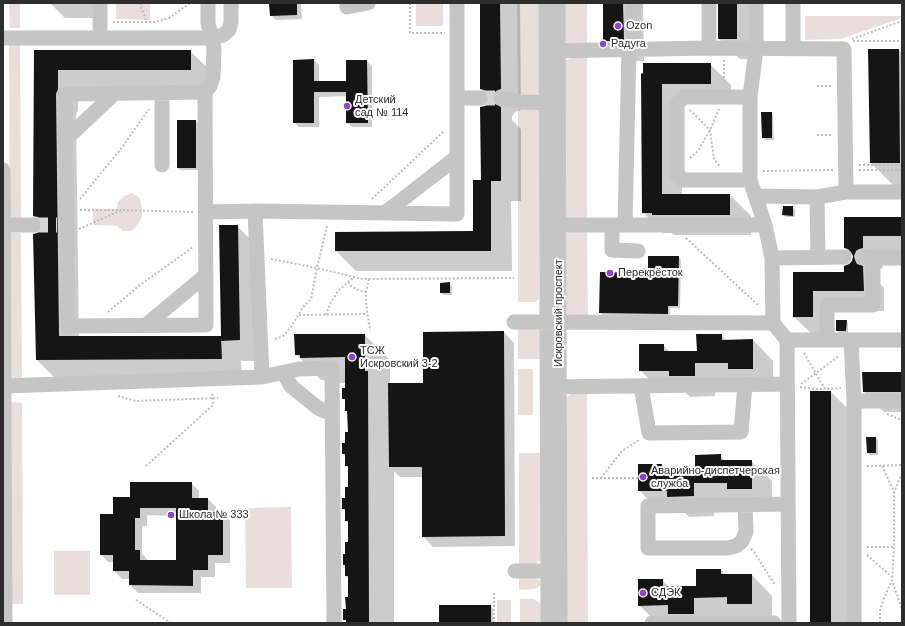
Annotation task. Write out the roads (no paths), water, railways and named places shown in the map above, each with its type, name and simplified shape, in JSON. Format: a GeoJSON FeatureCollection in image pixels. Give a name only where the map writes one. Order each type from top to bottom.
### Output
{"type":"FeatureCollection","features":[{"type":"Feature","properties":{"kind":"street"},"geometry":{"type":"LineString","coordinates":[[100,3],[100,30]]}},
{"type":"Feature","properties":{"kind":"street"},"geometry":{"type":"LineString","coordinates":[[205,92],[65,94],[66,210],[64,227],[68,326],[206,325],[205,92],[210,86],[213,77],[214,48],[208,23],[208,3]]}},
{"type":"Feature","properties":{"kind":"street"},"geometry":{"type":"LineString","coordinates":[[3,38],[100,30],[211,38],[223,35],[229,30],[231,22],[231,3]]}},
{"type":"Feature","properties":{"kind":"street"},"geometry":{"type":"LineString","coordinates":[[346,7],[368,3]]}},
{"type":"Feature","properties":{"kind":"street"},"geometry":{"type":"LineString","coordinates":[[206,212],[255,211],[457,214],[457,3]]}},
{"type":"Feature","properties":{"kind":"street","name":"Искровский проспект"},"geometry":{"type":"LineString","coordinates":[[546,3],[552,51]]}},
{"type":"Feature","properties":{"kind":"street","name":"Искровский проспект"},"geometry":{"type":"LineString","coordinates":[[548,623],[554,593],[552,51],[558,3]]}},
{"type":"Feature","properties":{"kind":"street"},"geometry":{"type":"LineString","coordinates":[[633,3],[619,225],[612,250],[638,251]]}},
{"type":"Feature","properties":{"kind":"street"},"geometry":{"type":"LineString","coordinates":[[709,3],[716,48]]}},
{"type":"Feature","properties":{"kind":"street"},"geometry":{"type":"LineString","coordinates":[[756,3],[756,49],[750,97],[750,176],[765,225],[772,258],[773,323]]}},
{"type":"Feature","properties":{"kind":"street"},"geometry":{"type":"LineString","coordinates":[[793,3],[793,49]]}},
{"type":"Feature","properties":{"kind":"street"},"geometry":{"type":"LineString","coordinates":[[552,51],[716,48],[844,49],[846,192]]}},
{"type":"Feature","properties":{"kind":"street"},"geometry":{"type":"LineString","coordinates":[[66,139],[115,93]]}},
{"type":"Feature","properties":{"kind":"street"},"geometry":{"type":"LineString","coordinates":[[162,93],[162,165]]}},
{"type":"Feature","properties":{"kind":"street"},"geometry":{"type":"LineString","coordinates":[[750,97],[684,97],[677,104],[677,174],[683,180],[730,180],[750,176]]}},
{"type":"Feature","properties":{"kind":"street"},"geometry":{"type":"LineString","coordinates":[[457,98],[480,98]]}},
{"type":"Feature","properties":{"kind":"street"},"geometry":{"type":"LineString","coordinates":[[501,98],[520,102],[552,103]]}},
{"type":"Feature","properties":{"kind":"street","name":"Искровский проспект"},"geometry":{"type":"LineString","coordinates":[[552,103],[559,225],[553,322]]}},
{"type":"Feature","properties":{"kind":"street"},"geometry":{"type":"LineString","coordinates":[[385,213],[457,157]]}},
{"type":"Feature","properties":{"kind":"street"},"geometry":{"type":"LineString","coordinates":[[3,170],[5,623]]}},
{"type":"Feature","properties":{"kind":"street"},"geometry":{"type":"LineString","coordinates":[[756,196],[817,197],[846,192],[902,192]]}},
{"type":"Feature","properties":{"kind":"street"},"geometry":{"type":"LineString","coordinates":[[817,197],[818,257]]}},
{"type":"Feature","properties":{"kind":"street"},"geometry":{"type":"LineString","coordinates":[[255,211],[262,377]]}},
{"type":"Feature","properties":{"kind":"street"},"geometry":{"type":"LineString","coordinates":[[3,225],[33,225]]}},
{"type":"Feature","properties":{"kind":"street"},"geometry":{"type":"LineString","coordinates":[[559,225],[765,225]]}},
{"type":"Feature","properties":{"kind":"street"},"geometry":{"type":"LineString","coordinates":[[772,258],[844,257]]}},
{"type":"Feature","properties":{"kind":"street"},"geometry":{"type":"LineString","coordinates":[[827,340],[827,305],[873,305],[868,257],[902,258]]}},
{"type":"Feature","properties":{"kind":"street"},"geometry":{"type":"LineString","coordinates":[[146,325],[206,275]]}},
{"type":"Feature","properties":{"kind":"street"},"geometry":{"type":"LineString","coordinates":[[514,322],[773,323],[791,340],[902,340]]}},
{"type":"Feature","properties":{"kind":"street"},"geometry":{"type":"LineString","coordinates":[[789,623],[787,384],[791,340]]}},
{"type":"Feature","properties":{"kind":"street"},"geometry":{"type":"LineString","coordinates":[[851,340],[856,547],[854,623]]}},
{"type":"Feature","properties":{"kind":"street"},"geometry":{"type":"LineString","coordinates":[[4,386],[262,377],[299,369],[332,368],[334,623]]}},
{"type":"Feature","properties":{"kind":"street"},"geometry":{"type":"LineString","coordinates":[[286,372],[287,379],[291,386],[318,408],[325,411],[332,411]]}},
{"type":"Feature","properties":{"kind":"street"},"geometry":{"type":"LineString","coordinates":[[553,387],[787,384]]}},
{"type":"Feature","properties":{"kind":"street"},"geometry":{"type":"LineString","coordinates":[[641,386],[649,433],[740,432],[745,385]]}},
{"type":"Feature","properties":{"kind":"street","name":"Искровский проспект"},"geometry":{"type":"LineString","coordinates":[[553,387],[548,571],[560,623]]}},
{"type":"Feature","properties":{"kind":"street"},"geometry":{"type":"LineString","coordinates":[[853,395],[902,401]]}},
{"type":"Feature","properties":{"kind":"street"},"geometry":{"type":"LineString","coordinates":[[745,505],[746,532],[742,540],[736,546],[727,548],[648,548],[648,506],[788,504]]}},
{"type":"Feature","properties":{"kind":"street"},"geometry":{"type":"LineString","coordinates":[[515,571],[548,571]]}},
{"type":"Feature","properties":{"kind":"street"},"geometry":{"type":"LineString","coordinates":[[652,623],[774,623]]}},
{"type":"Feature","properties":{"kind":"tunnel"},"geometry":{"type":"LineString","coordinates":[[480,98],[501,98]]}},
{"type":"Feature","properties":{"kind":"tunnel"},"geometry":{"type":"LineString","coordinates":[[33,225],[57,225]]}},
{"type":"Feature","properties":{"kind":"place","name":"Ozon"},"geometry":{"type":"Point","coordinates":[618,26]}},
{"type":"Feature","properties":{"kind":"place","name":"Радуга"},"geometry":{"type":"Point","coordinates":[603,44]}},
{"type":"Feature","properties":{"kind":"place","name":"Детский сад № 114"},"geometry":{"type":"Point","coordinates":[347,106]}},
{"type":"Feature","properties":{"kind":"place","name":"Перекрёсток"},"geometry":{"type":"Point","coordinates":[610,273]}},
{"type":"Feature","properties":{"kind":"place","name":"ТСЖ Искровский 3-2"},"geometry":{"type":"Point","coordinates":[352,357]}},
{"type":"Feature","properties":{"kind":"place","name":"Аварийно-диспетчерская служба"},"geometry":{"type":"Point","coordinates":[643,477]}},
{"type":"Feature","properties":{"kind":"place","name":"Школа № 333"},"geometry":{"type":"Point","coordinates":[171,515]}},
{"type":"Feature","properties":{"kind":"place","name":"СДЭК"},"geometry":{"type":"Point","coordinates":[643,593]}}]}
